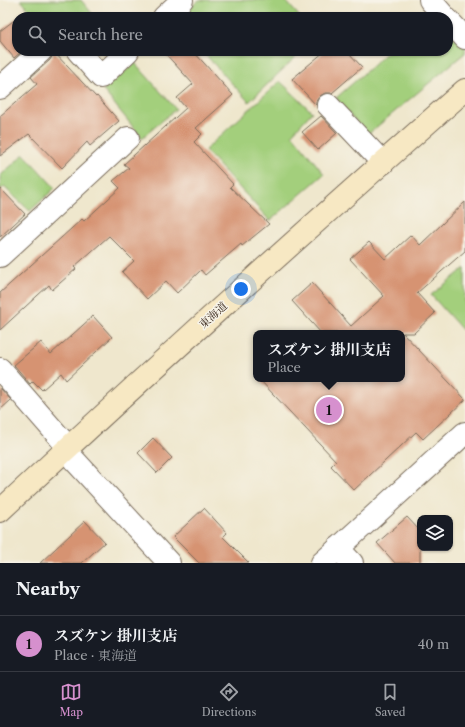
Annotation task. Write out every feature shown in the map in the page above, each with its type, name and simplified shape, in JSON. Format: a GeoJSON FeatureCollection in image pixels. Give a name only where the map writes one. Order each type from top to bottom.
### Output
{"type":"FeatureCollection","features":[{"type":"Feature","properties":{"kind":"main road","name":"東海道"},"geometry":{"type":"LineString","coordinates":[[0,511],[250,281],[465,90]]}},
{"type":"Feature","properties":{"kind":"street"},"geometry":{"type":"LineString","coordinates":[[169,12],[182,0]]}},
{"type":"Feature","properties":{"kind":"street"},"geometry":{"type":"LineString","coordinates":[[430,0],[441,12]]}},
{"type":"Feature","properties":{"kind":"street"},"geometry":{"type":"LineString","coordinates":[[453,25],[465,38]]}},
{"type":"Feature","properties":{"kind":"street"},"geometry":{"type":"LineString","coordinates":[[0,88],[35,56]]}},
{"type":"Feature","properties":{"kind":"street"},"geometry":{"type":"LineString","coordinates":[[82,56],[101,77],[123,56]]}},
{"type":"Feature","properties":{"kind":"street"},"geometry":{"type":"LineString","coordinates":[[328,105],[383,163]]}},
{"type":"Feature","properties":{"kind":"street"},"geometry":{"type":"LineString","coordinates":[[0,256],[128,138]]}},
{"type":"Feature","properties":{"kind":"street"},"geometry":{"type":"LineString","coordinates":[[0,369],[67,449],[169,563]]}},
{"type":"Feature","properties":{"kind":"street"},"geometry":{"type":"LineString","coordinates":[[322,563],[345,556],[465,433]]}},
{"type":"Feature","properties":{"kind":"green space"},"geometry":{"type":"Polygon","coordinates":[[[21,0],[81,0],[91,12],[31,12],[21,0]]]}},
{"type":"Feature","properties":{"kind":"green space"},"geometry":{"type":"Polygon","coordinates":[[[199,0],[285,0],[296,12],[186,12],[199,0]]]}},
{"type":"Feature","properties":{"kind":"green space"},"geometry":{"type":"Polygon","coordinates":[[[453,35],[465,47],[465,53],[367,135],[336,98],[383,56],[453,56],[453,35]]]}},
{"type":"Feature","properties":{"kind":"green space"},"geometry":{"type":"Polygon","coordinates":[[[207,56],[297,56],[249,102],[207,56]]]}},
{"type":"Feature","properties":{"kind":"green space"},"geometry":{"type":"Polygon","coordinates":[[[135,63],[176,109],[142,138],[103,90],[135,63]]]}},
{"type":"Feature","properties":{"kind":"green space"},"geometry":{"type":"Polygon","coordinates":[[[280,81],[312,112],[292,134],[324,174],[270,221],[205,150],[280,81]]]}},
{"type":"Feature","properties":{"kind":"green space"},"geometry":{"type":"Polygon","coordinates":[[[24,154],[55,188],[30,211],[4,187],[0,191],[0,176],[24,154]]]}},
{"type":"Feature","properties":{"kind":"green space"},"geometry":{"type":"Polygon","coordinates":[[[465,268],[465,333],[431,295],[465,268]]]}},
{"type":"Feature","properties":{"kind":"building"},"geometry":{"type":"Polygon","coordinates":[[[12,22],[12,56],[0,41],[0,31],[12,22]]]}},
{"type":"Feature","properties":{"kind":"building"},"geometry":{"type":"Polygon","coordinates":[[[52,56],[58,56],[119,121],[90,146],[87,142],[62,168],[29,134],[0,156],[0,116],[37,84],[31,77],[52,56]]]}},
{"type":"Feature","properties":{"kind":"building"},"geometry":{"type":"Polygon","coordinates":[[[168,56],[198,56],[233,95],[196,128],[202,134],[194,142],[233,184],[230,187],[269,224],[242,246],[241,244],[205,275],[201,270],[177,293],[166,281],[147,299],[122,272],[134,261],[109,236],[74,267],[76,269],[52,290],[49,285],[0,330],[0,293],[82,219],[84,221],[120,188],[113,181],[129,168],[124,164],[186,108],[177,98],[193,84],[168,56]]]}},
{"type":"Feature","properties":{"kind":"building"},"geometry":{"type":"Polygon","coordinates":[[[319,56],[352,56],[362,67],[332,93],[325,93],[320,96],[316,101],[316,105],[292,79],[319,56]]]}},
{"type":"Feature","properties":{"kind":"building"},"geometry":{"type":"Polygon","coordinates":[[[321,116],[337,133],[318,150],[302,132],[321,116]]]}},
{"type":"Feature","properties":{"kind":"building"},"geometry":{"type":"Polygon","coordinates":[[[0,188],[25,214],[0,237],[0,188]]]}},
{"type":"Feature","properties":{"kind":"building"},"geometry":{"type":"Polygon","coordinates":[[[465,202],[465,251],[417,293],[435,313],[414,333],[405,333],[405,330],[318,330],[292,301],[312,283],[351,326],[384,296],[350,259],[369,242],[385,259],[411,235],[420,245],[465,202]]]}},
{"type":"Feature","properties":{"kind":"building"},"geometry":{"type":"Polygon","coordinates":[[[93,316],[112,337],[66,380],[61,373],[42,390],[33,381],[30,384],[14,365],[41,342],[51,354],[93,316]]]}},
{"type":"Feature","properties":{"kind":"building"},"geometry":{"type":"Polygon","coordinates":[[[405,335],[465,400],[423,439],[416,432],[354,490],[331,466],[336,461],[262,382],[405,382],[405,335]]]}},
{"type":"Feature","properties":{"kind":"building"},"geometry":{"type":"Polygon","coordinates":[[[0,388],[11,400],[0,410],[0,388]]]}},
{"type":"Feature","properties":{"kind":"building"},"geometry":{"type":"Polygon","coordinates":[[[153,438],[172,458],[157,473],[138,453],[153,438]]]}},
{"type":"Feature","properties":{"kind":"building"},"geometry":{"type":"Polygon","coordinates":[[[204,508],[227,533],[223,537],[249,563],[199,563],[173,537],[204,508]]]}},
{"type":"Feature","properties":{"kind":"building"},"geometry":{"type":"Polygon","coordinates":[[[407,517],[417,528],[417,551],[420,551],[420,563],[395,563],[377,543],[407,517]]]}},
{"type":"Feature","properties":{"kind":"building"},"geometry":{"type":"Polygon","coordinates":[[[85,521],[105,542],[82,563],[40,563],[85,521]]]}},
{"type":"Feature","properties":{"kind":"place","name":"スズケン 掛川支店"},"geometry":{"type":"Point","coordinates":[329,410]}}]}
